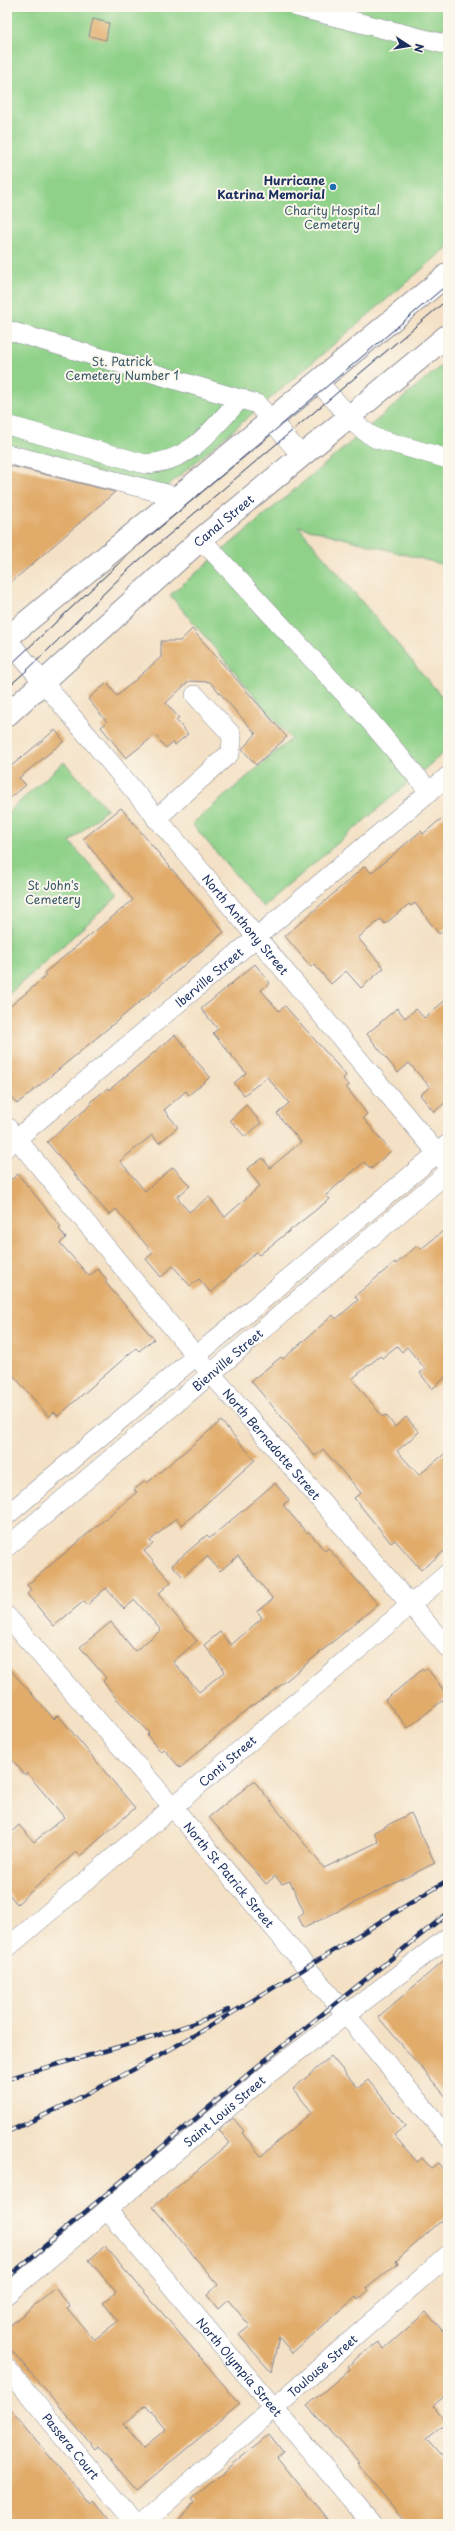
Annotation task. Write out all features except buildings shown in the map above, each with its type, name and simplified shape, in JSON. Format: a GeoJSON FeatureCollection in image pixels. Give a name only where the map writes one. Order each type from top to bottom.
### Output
{"type":"FeatureCollection","features":[{"type":"Feature","properties":{"kind":"main road"},"geometry":{"type":"LineString","coordinates":[[7,639],[448,275]]}},
{"type":"Feature","properties":{"kind":"main road","name":"Canal Street"},"geometry":{"type":"LineString","coordinates":[[7,716],[44,684],[201,539],[448,335]]}},
{"type":"Feature","properties":{"kind":"street"},"geometry":{"type":"LineString","coordinates":[[297,7],[448,45]]}},
{"type":"Feature","properties":{"kind":"street"},"geometry":{"type":"LineString","coordinates":[[7,330],[241,398],[257,404],[301,455]]}},
{"type":"Feature","properties":{"kind":"street"},"geometry":{"type":"LineString","coordinates":[[318,382],[348,417],[360,428],[375,438],[448,459]]}},
{"type":"Feature","properties":{"kind":"street"},"geometry":{"type":"LineString","coordinates":[[7,425],[138,462],[158,463],[189,452],[241,398]]}},
{"type":"Feature","properties":{"kind":"street"},"geometry":{"type":"LineString","coordinates":[[7,454],[179,498]]}},
{"type":"Feature","properties":{"kind":"street"},"geometry":{"type":"LineString","coordinates":[[201,539],[369,720],[430,792]]}},
{"type":"Feature","properties":{"kind":"street","name":"North Anthony Street"},"geometry":{"type":"LineString","coordinates":[[7,639],[255,938],[444,1154]]}},
{"type":"Feature","properties":{"kind":"street"},"geometry":{"type":"LineString","coordinates":[[156,819],[230,754],[232,743],[231,734],[195,695]]}},
{"type":"Feature","properties":{"kind":"street","name":"Iberville Street"},"geometry":{"type":"LineString","coordinates":[[10,1138],[255,938],[448,776]]}},
{"type":"Feature","properties":{"kind":"street","name":"North Bernadotte Street"},"geometry":{"type":"LineString","coordinates":[[10,1138],[448,1648]]}},
{"type":"Feature","properties":{"kind":"street","name":"Bienville Street"},"geometry":{"type":"LineString","coordinates":[[7,1515],[196,1356],[444,1154]]}},
{"type":"Feature","properties":{"kind":"street","name":"Bienville Street"},"geometry":{"type":"LineString","coordinates":[[7,1548],[448,1172]]}},
{"type":"Feature","properties":{"kind":"street","name":"Conti Street"},"geometry":{"type":"LineString","coordinates":[[7,1948],[172,1806],[341,1666],[448,1573]]}},
{"type":"Feature","properties":{"kind":"street","name":"North St Patrick Street"},"geometry":{"type":"LineString","coordinates":[[7,1616],[172,1806],[348,2015],[448,2137]]}},
{"type":"Feature","properties":{"kind":"street","name":"Saint Louis Street"},"geometry":{"type":"LineString","coordinates":[[7,2294],[108,2211],[267,2076],[348,2015],[448,1936]]}},
{"type":"Feature","properties":{"kind":"street","name":"North Olympia Street"},"geometry":{"type":"LineString","coordinates":[[108,2211],[274,2410],[372,2524]]}},
{"type":"Feature","properties":{"kind":"street","name":"Toulouse Street"},"geometry":{"type":"LineString","coordinates":[[142,2524],[274,2410],[448,2255]]}},
{"type":"Feature","properties":{"kind":"street","name":"Passera Court"},"geometry":{"type":"LineString","coordinates":[[7,2368],[135,2524]]}},
{"type":"Feature","properties":{"kind":"green space"},"geometry":{"type":"Polygon","coordinates":[[[7,7],[448,7],[448,149],[446,149],[448,166],[448,247],[164,489],[7,450],[7,7]]]}},
{"type":"Feature","properties":{"kind":"green space"},"geometry":{"type":"Polygon","coordinates":[[[448,360],[448,566],[298,526],[448,704],[448,749],[263,907],[192,824],[291,739],[170,595],[448,360]]]}},
{"type":"Feature","properties":{"kind":"green space","name":"St John's Cemetery"},"geometry":{"type":"Polygon","coordinates":[[[64,762],[107,809],[70,842],[118,896],[7,996],[7,813],[64,762]]]}},
{"type":"Feature","properties":{"kind":"tram line"},"geometry":{"type":"LineString","coordinates":[[7,668],[131,552],[448,284]]}},
{"type":"Feature","properties":{"kind":"tram line"},"geometry":{"type":"LineString","coordinates":[[7,688],[41,657],[121,576],[138,561],[448,299]]}},
{"type":"Feature","properties":{"kind":"railway"},"geometry":{"type":"LineString","coordinates":[[7,2132],[65,2105],[176,2046],[231,2014],[448,1880]]}},
{"type":"Feature","properties":{"kind":"railway"},"geometry":{"type":"LineString","coordinates":[[7,2278],[258,2066],[448,1913]]}},
{"type":"Feature","properties":{"kind":"railway"},"geometry":{"type":"LineString","coordinates":[[7,2079],[146,2039],[201,2021],[228,2010]]}},
{"type":"Feature","properties":{"kind":"place","name":"Hurricane Katrina Memorial"},"geometry":{"type":"Point","coordinates":[333,187]}},
{"type":"Feature","properties":{"kind":"park label","name":"Charity Hospital Cemetery"},"geometry":{"type":"Point","coordinates":[332,217]}},
{"type":"Feature","properties":{"kind":"park label","name":"St. Patrick Cemetery Number 1"},"geometry":{"type":"Point","coordinates":[122,368]}}]}
